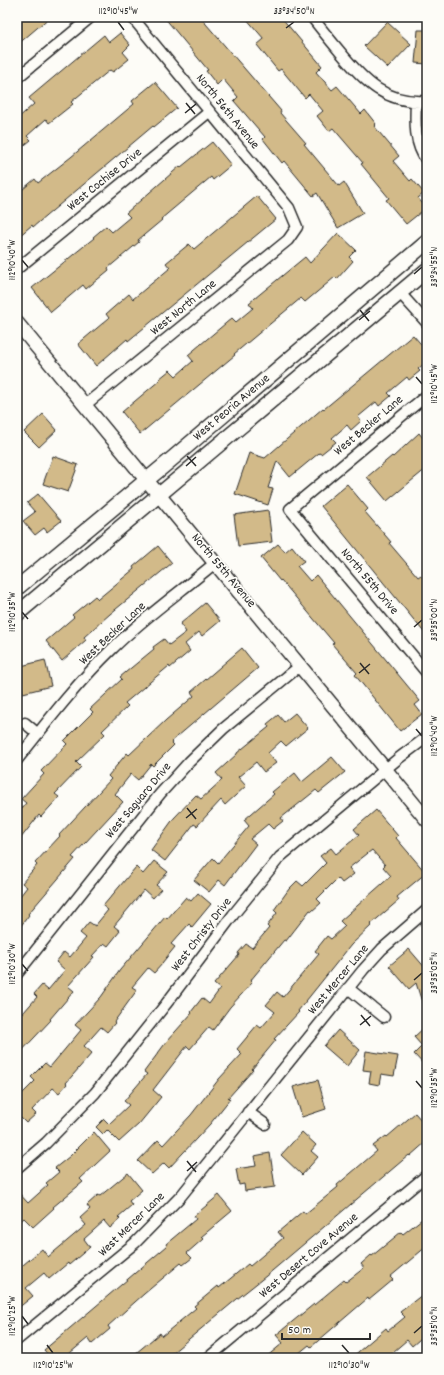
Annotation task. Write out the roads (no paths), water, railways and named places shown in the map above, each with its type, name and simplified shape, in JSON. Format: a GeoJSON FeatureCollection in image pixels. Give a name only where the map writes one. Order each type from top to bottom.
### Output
{"type":"FeatureCollection","features":[{"type":"Feature","properties":{"kind":"main road","name":"West Peoria Avenue"},"geometry":{"type":"LineString","coordinates":[[17,588],[147,480],[427,242]]}},
{"type":"Feature","properties":{"kind":"main road","name":"West Peoria Avenue"},"geometry":{"type":"LineString","coordinates":[[17,614],[427,270]]}},
{"type":"Feature","properties":{"kind":"street"},"geometry":{"type":"LineString","coordinates":[[17,78],[90,17]]}},
{"type":"Feature","properties":{"kind":"street","name":"North 56th Avenue"},"geometry":{"type":"LineString","coordinates":[[132,17],[289,208],[297,227]]}},
{"type":"Feature","properties":{"kind":"street"},"geometry":{"type":"LineString","coordinates":[[312,17],[355,70],[368,83],[388,95],[400,100],[416,102],[427,101]]}},
{"type":"Feature","properties":{"kind":"street"},"geometry":{"type":"LineString","coordinates":[[416,102],[415,115],[418,142],[422,154],[427,161]]}},
{"type":"Feature","properties":{"kind":"street","name":"West Cochise Drive"},"geometry":{"type":"LineString","coordinates":[[17,269],[209,112]]}},
{"type":"Feature","properties":{"kind":"street","name":"West North Lane"},"geometry":{"type":"LineString","coordinates":[[85,405],[288,240],[297,227]]}},
{"type":"Feature","properties":{"kind":"street"},"geometry":{"type":"LineString","coordinates":[[400,293],[427,323]]}},
{"type":"Feature","properties":{"kind":"street","name":"North 55th Avenue"},"geometry":{"type":"LineString","coordinates":[[17,323],[160,494],[427,820]]}},
{"type":"Feature","properties":{"kind":"street","name":"West Becker Lane"},"geometry":{"type":"LineString","coordinates":[[290,509],[427,394]]}},
{"type":"Feature","properties":{"kind":"street","name":"North 55th Drive"},"geometry":{"type":"LineString","coordinates":[[290,509],[427,672]]}},
{"type":"Feature","properties":{"kind":"street","name":"West Becker Lane"},"geometry":{"type":"LineString","coordinates":[[17,760],[66,699],[113,648],[216,562]]}},
{"type":"Feature","properties":{"kind":"street","name":"West Saguaro Drive"},"geometry":{"type":"LineString","coordinates":[[17,974],[155,800],[189,762],[223,729],[301,665]]}},
{"type":"Feature","properties":{"kind":"street"},"geometry":{"type":"LineString","coordinates":[[25,723],[38,734]]}},
{"type":"Feature","properties":{"kind":"street","name":"West Christy Drive"},"geometry":{"type":"LineString","coordinates":[[17,1168],[46,1143],[95,1093],[166,1004],[233,915],[280,857],[427,737]]}},
{"type":"Feature","properties":{"kind":"street","name":"West Mercer Lane"},"geometry":{"type":"LineString","coordinates":[[17,1340],[135,1243],[181,1196],[362,970],[382,949],[427,910]]}},
{"type":"Feature","properties":{"kind":"street"},"geometry":{"type":"LineString","coordinates":[[348,988],[384,1017]]}},
{"type":"Feature","properties":{"kind":"street"},"geometry":{"type":"LineString","coordinates":[[248,1112],[265,1124]]}},
{"type":"Feature","properties":{"kind":"street","name":"West Desert Cove Avenue"},"geometry":{"type":"LineString","coordinates":[[208,1358],[427,1174]]}}]}
